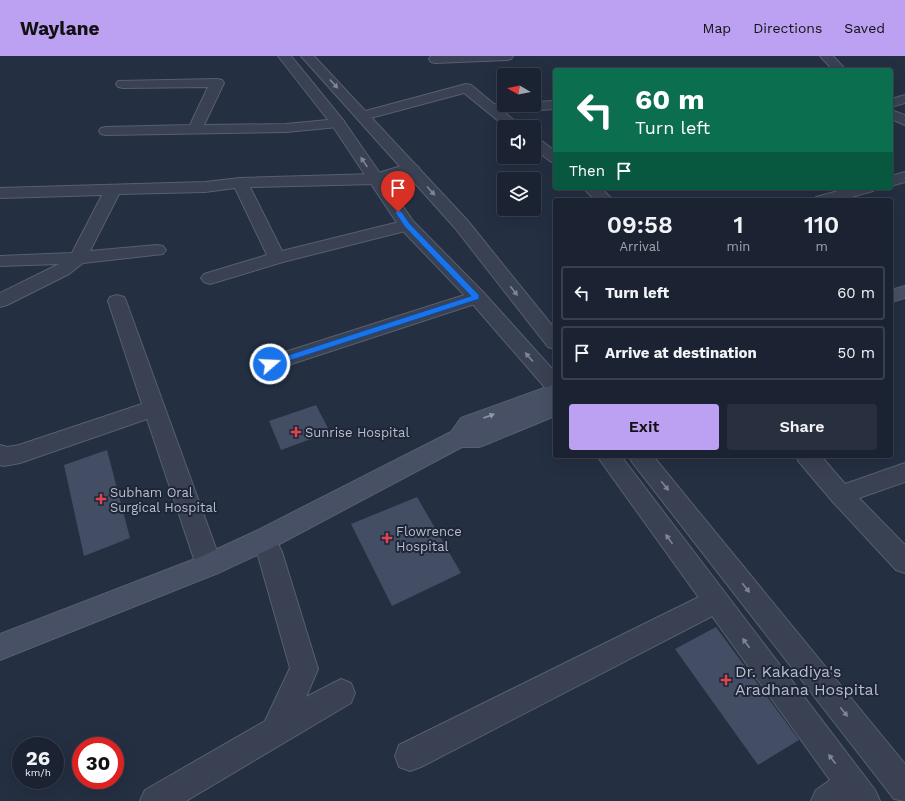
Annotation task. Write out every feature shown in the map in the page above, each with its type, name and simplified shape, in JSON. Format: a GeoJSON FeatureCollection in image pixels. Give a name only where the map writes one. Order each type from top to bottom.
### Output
{"type":"FeatureCollection","features":[{"type":"Feature","properties":{"kind":"main road"},"geometry":{"type":"LineString","coordinates":[[893,295],[905,292]]}},
{"type":"Feature","properties":{"kind":"main road"},"geometry":{"type":"LineString","coordinates":[[0,647],[209,565],[263,540],[459,438],[469,424],[553,393]]}},
{"type":"Feature","properties":{"kind":"main road"},"geometry":{"type":"LineString","coordinates":[[459,438],[479,438],[553,408]]}},
{"type":"Feature","properties":{"kind":"street"},"geometry":{"type":"LineString","coordinates":[[284,56],[338,123],[407,225],[477,297],[553,384]]}},
{"type":"Feature","properties":{"kind":"street"},"geometry":{"type":"LineString","coordinates":[[307,56],[461,224],[553,339]]}},
{"type":"Feature","properties":{"kind":"street"},"geometry":{"type":"LineString","coordinates":[[433,57],[507,56]]}},
{"type":"Feature","properties":{"kind":"street"},"geometry":{"type":"LineString","coordinates":[[826,56],[838,68]]}},
{"type":"Feature","properties":{"kind":"street"},"geometry":{"type":"LineString","coordinates":[[433,57],[466,88],[507,120]]}},
{"type":"Feature","properties":{"kind":"street"},"geometry":{"type":"LineString","coordinates":[[123,84],[217,83],[195,130]]}},
{"type":"Feature","properties":{"kind":"street"},"geometry":{"type":"LineString","coordinates":[[363,116],[466,88]]}},
{"type":"Feature","properties":{"kind":"street"},"geometry":{"type":"LineString","coordinates":[[893,102],[905,99]]}},
{"type":"Feature","properties":{"kind":"street"},"geometry":{"type":"LineString","coordinates":[[492,108],[553,105]]}},
{"type":"Feature","properties":{"kind":"street"},"geometry":{"type":"LineString","coordinates":[[893,115],[905,121]]}},
{"type":"Feature","properties":{"kind":"street"},"geometry":{"type":"LineString","coordinates":[[106,131],[286,128],[338,123]]}},
{"type":"Feature","properties":{"kind":"street"},"geometry":{"type":"LineString","coordinates":[[541,147],[553,156]]}},
{"type":"Feature","properties":{"kind":"street"},"geometry":{"type":"LineString","coordinates":[[0,193],[205,187],[240,183],[376,179],[411,168]]}},
{"type":"Feature","properties":{"kind":"street"},"geometry":{"type":"LineString","coordinates":[[893,180],[905,177]]}},
{"type":"Feature","properties":{"kind":"street"},"geometry":{"type":"LineString","coordinates":[[240,183],[277,258]]}},
{"type":"Feature","properties":{"kind":"street"},"geometry":{"type":"LineString","coordinates":[[0,300],[63,270],[78,258],[113,190]]}},
{"type":"Feature","properties":{"kind":"street"},"geometry":{"type":"LineString","coordinates":[[593,190],[603,198]]}},
{"type":"Feature","properties":{"kind":"street"},"geometry":{"type":"LineString","coordinates":[[830,198],[860,190]]}},
{"type":"Feature","properties":{"kind":"street"},"geometry":{"type":"LineString","coordinates":[[210,278],[277,258],[407,225]]}},
{"type":"Feature","properties":{"kind":"street"},"geometry":{"type":"LineString","coordinates":[[0,261],[78,258],[157,250]]}},
{"type":"Feature","properties":{"kind":"street"},"geometry":{"type":"LineString","coordinates":[[270,364],[477,297]]}},
{"type":"Feature","properties":{"kind":"street"},"geometry":{"type":"LineString","coordinates":[[117,301],[209,565]]}},
{"type":"Feature","properties":{"kind":"street"},"geometry":{"type":"LineString","coordinates":[[0,454],[4,457],[20,454],[154,408]]}},
{"type":"Feature","properties":{"kind":"street"},"geometry":{"type":"LineString","coordinates":[[609,458],[858,792],[827,801]]}},
{"type":"Feature","properties":{"kind":"street"},"geometry":{"type":"LineString","coordinates":[[642,458],[905,788]]}},
{"type":"Feature","properties":{"kind":"street"},"geometry":{"type":"LineString","coordinates":[[809,458],[841,495],[905,562]]}},
{"type":"Feature","properties":{"kind":"street"},"geometry":{"type":"LineString","coordinates":[[841,495],[905,472]]}},
{"type":"Feature","properties":{"kind":"street"},"geometry":{"type":"LineString","coordinates":[[263,540],[269,552],[304,668],[275,732]]}},
{"type":"Feature","properties":{"kind":"street"},"geometry":{"type":"LineString","coordinates":[[410,756],[715,601]]}},
{"type":"Feature","properties":{"kind":"street"},"geometry":{"type":"LineString","coordinates":[[156,801],[341,693]]}},
{"type":"Feature","properties":{"kind":"building"},"geometry":{"type":"Polygon","coordinates":[[[316,405],[330,432],[281,450],[269,421],[316,405]]]}},
{"type":"Feature","properties":{"kind":"building"},"geometry":{"type":"Polygon","coordinates":[[[107,450],[130,538],[84,556],[64,465],[107,450]]]}},
{"type":"Feature","properties":{"kind":"building"},"geometry":{"type":"Polygon","coordinates":[[[417,497],[461,573],[392,606],[351,524],[417,497]]]}},
{"type":"Feature","properties":{"kind":"building"},"geometry":{"type":"Polygon","coordinates":[[[716,627],[799,740],[758,765],[675,649],[716,627]]]}},
{"type":"Feature","properties":{"kind":"place","name":"Sunrise Hospital"},"geometry":{"type":"Point","coordinates":[296,432]}},
{"type":"Feature","properties":{"kind":"place","name":"Subham Oral Surgical Hospital"},"geometry":{"type":"Point","coordinates":[101,499]}},
{"type":"Feature","properties":{"kind":"place","name":"Flowrence Hospital"},"geometry":{"type":"Point","coordinates":[387,538]}},
{"type":"Feature","properties":{"kind":"place","name":"Dr. Kakadiya's Aradhana Hospital"},"geometry":{"type":"Point","coordinates":[726,680]}},
{"type":"Feature","properties":{"kind":"route"},"geometry":{"type":"LineString","coordinates":[[270,364],[477,297],[407,225],[398,212]]}}]}
